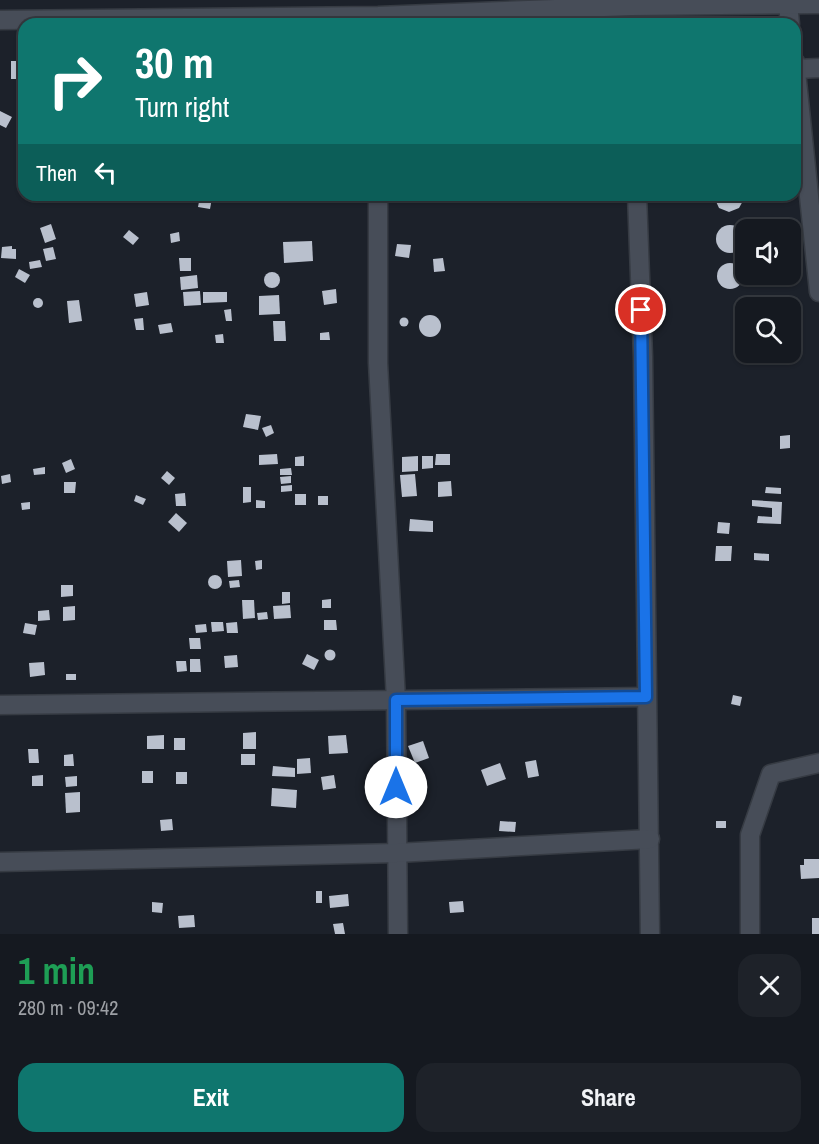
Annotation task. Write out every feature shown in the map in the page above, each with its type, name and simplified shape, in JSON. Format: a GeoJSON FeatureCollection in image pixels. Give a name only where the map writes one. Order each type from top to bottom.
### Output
{"type":"FeatureCollection","features":[{"type":"Feature","properties":{"kind":"street"},"geometry":{"type":"LineString","coordinates":[[788,4],[789,18]]}},
{"type":"Feature","properties":{"kind":"street"},"geometry":{"type":"LineString","coordinates":[[429,18],[819,4]]}},
{"type":"Feature","properties":{"kind":"street"},"geometry":{"type":"LineString","coordinates":[[0,20],[18,20]]}},
{"type":"Feature","properties":{"kind":"street"},"geometry":{"type":"LineString","coordinates":[[801,66],[819,68]]}},
{"type":"Feature","properties":{"kind":"street"},"geometry":{"type":"LineString","coordinates":[[801,122],[819,292]]}},
{"type":"Feature","properties":{"kind":"street"},"geometry":{"type":"LineString","coordinates":[[378,201],[378,363],[396,700],[398,934]]}},
{"type":"Feature","properties":{"kind":"street"},"geometry":{"type":"LineString","coordinates":[[637,201],[643,357],[650,934]]}},
{"type":"Feature","properties":{"kind":"street"},"geometry":{"type":"LineString","coordinates":[[0,705],[646,697]]}},
{"type":"Feature","properties":{"kind":"street"},"geometry":{"type":"LineString","coordinates":[[750,934],[750,835],[771,774],[819,763]]}},
{"type":"Feature","properties":{"kind":"street"},"geometry":{"type":"LineString","coordinates":[[0,862],[397,853],[650,839]]}},
{"type":"Feature","properties":{"kind":"building"},"geometry":{"type":"Polygon","coordinates":[[[11,61],[18,61],[18,79],[11,79],[11,61]]]}},
{"type":"Feature","properties":{"kind":"building"},"geometry":{"type":"Polygon","coordinates":[[[0,111],[12,117],[6,128],[0,125],[0,111]]]}},
{"type":"Feature","properties":{"kind":"building"},"geometry":{"type":"Polygon","coordinates":[[[199,201],[211,201],[210,209],[198,207],[199,201]]]}},
{"type":"Feature","properties":{"kind":"building"},"geometry":{"type":"Polygon","coordinates":[[[716,201],[743,201],[739,208],[729,212],[719,208],[716,201]]]}},
{"type":"Feature","properties":{"kind":"building"},"geometry":{"type":"Polygon","coordinates":[[[51,224],[56,239],[45,243],[40,228],[51,224]]]}},
{"type":"Feature","properties":{"kind":"building"},"geometry":{"type":"Polygon","coordinates":[[[730,225],[735,226],[735,252],[730,253],[720,249],[716,239],[720,229],[730,225]]]}},
{"type":"Feature","properties":{"kind":"building"},"geometry":{"type":"Polygon","coordinates":[[[129,230],[139,238],[133,245],[123,237],[129,230]]]}},
{"type":"Feature","properties":{"kind":"building"},"geometry":{"type":"Polygon","coordinates":[[[179,232],[180,241],[171,243],[170,234],[179,232]]]}},
{"type":"Feature","properties":{"kind":"building"},"geometry":{"type":"Polygon","coordinates":[[[312,241],[313,261],[284,263],[283,242],[312,241]]]}},
{"type":"Feature","properties":{"kind":"building"},"geometry":{"type":"Polygon","coordinates":[[[397,244],[411,245],[409,258],[395,256],[397,244]]]}},
{"type":"Feature","properties":{"kind":"building"},"geometry":{"type":"Polygon","coordinates":[[[12,246],[12,249],[16,249],[16,259],[1,258],[2,247],[12,246]]]}},
{"type":"Feature","properties":{"kind":"building"},"geometry":{"type":"Polygon","coordinates":[[[53,247],[56,259],[46,261],[43,249],[53,247]]]}},
{"type":"Feature","properties":{"kind":"building"},"geometry":{"type":"Polygon","coordinates":[[[179,258],[191,258],[191,271],[180,271],[179,258]]]}},
{"type":"Feature","properties":{"kind":"building"},"geometry":{"type":"Polygon","coordinates":[[[443,258],[445,271],[434,272],[433,259],[443,258]]]}},
{"type":"Feature","properties":{"kind":"building"},"geometry":{"type":"Polygon","coordinates":[[[40,260],[42,267],[30,269],[29,262],[40,260]]]}},
{"type":"Feature","properties":{"kind":"building"},"geometry":{"type":"Polygon","coordinates":[[[730,263],[735,264],[735,285],[739,285],[730,289],[721,285],[717,276],[721,267],[730,263]]]}},
{"type":"Feature","properties":{"kind":"building"},"geometry":{"type":"Polygon","coordinates":[[[19,269],[30,275],[25,283],[15,277],[19,269]]]}},
{"type":"Feature","properties":{"kind":"building"},"geometry":{"type":"Polygon","coordinates":[[[272,272],[278,274],[280,280],[278,286],[272,288],[266,286],[264,280],[266,274],[272,272]]]}},
{"type":"Feature","properties":{"kind":"building"},"geometry":{"type":"Polygon","coordinates":[[[197,275],[198,288],[181,290],[180,277],[197,275]]]}},
{"type":"Feature","properties":{"kind":"building"},"geometry":{"type":"Polygon","coordinates":[[[336,289],[337,303],[324,305],[322,291],[336,289]]]}},
{"type":"Feature","properties":{"kind":"building"},"geometry":{"type":"Polygon","coordinates":[[[200,291],[201,305],[184,306],[183,292],[200,291]]]}},
{"type":"Feature","properties":{"kind":"building"},"geometry":{"type":"Polygon","coordinates":[[[147,292],[149,305],[136,307],[134,294],[147,292]]]}},
{"type":"Feature","properties":{"kind":"building"},"geometry":{"type":"Polygon","coordinates":[[[203,292],[227,292],[227,302],[203,303],[203,292]]]}},
{"type":"Feature","properties":{"kind":"building"},"geometry":{"type":"Polygon","coordinates":[[[279,295],[280,314],[259,315],[259,296],[279,295]]]}},
{"type":"Feature","properties":{"kind":"building"},"geometry":{"type":"Polygon","coordinates":[[[38,298],[43,303],[38,308],[33,303],[38,298]]]}},
{"type":"Feature","properties":{"kind":"building"},"geometry":{"type":"Polygon","coordinates":[[[79,300],[82,321],[69,323],[67,301],[79,300]]]}},
{"type":"Feature","properties":{"kind":"building"},"geometry":{"type":"Polygon","coordinates":[[[231,309],[232,321],[226,321],[224,310],[231,309]]]}},
{"type":"Feature","properties":{"kind":"building"},"geometry":{"type":"Polygon","coordinates":[[[430,315],[438,318],[441,326],[438,334],[430,337],[422,334],[419,326],[422,318],[430,315]]]}},
{"type":"Feature","properties":{"kind":"building"},"geometry":{"type":"Polygon","coordinates":[[[404,317],[409,322],[404,327],[399,322],[404,317]]]}},
{"type":"Feature","properties":{"kind":"building"},"geometry":{"type":"Polygon","coordinates":[[[143,318],[144,330],[136,330],[134,319],[143,318]]]}},
{"type":"Feature","properties":{"kind":"building"},"geometry":{"type":"Polygon","coordinates":[[[273,321],[285,321],[286,341],[274,341],[273,321]]]}},
{"type":"Feature","properties":{"kind":"building"},"geometry":{"type":"Polygon","coordinates":[[[171,323],[173,332],[160,334],[158,325],[171,323]]]}},
{"type":"Feature","properties":{"kind":"building"},"geometry":{"type":"Polygon","coordinates":[[[329,332],[330,340],[320,340],[320,333],[329,332]]]}},
{"type":"Feature","properties":{"kind":"building"},"geometry":{"type":"Polygon","coordinates":[[[223,334],[224,343],[216,343],[215,335],[223,334]]]}},
{"type":"Feature","properties":{"kind":"building"},"geometry":{"type":"Polygon","coordinates":[[[246,414],[261,416],[258,430],[243,427],[246,414]]]}},
{"type":"Feature","properties":{"kind":"building"},"geometry":{"type":"Polygon","coordinates":[[[271,425],[274,433],[266,437],[262,428],[271,425]]]}},
{"type":"Feature","properties":{"kind":"building"},"geometry":{"type":"Polygon","coordinates":[[[790,435],[790,448],[780,449],[780,436],[790,435]]]}},
{"type":"Feature","properties":{"kind":"building"},"geometry":{"type":"Polygon","coordinates":[[[277,454],[278,464],[259,465],[259,455],[277,454]]]}},
{"type":"Feature","properties":{"kind":"building"},"geometry":{"type":"Polygon","coordinates":[[[436,454],[450,454],[450,465],[435,465],[436,454]]]}},
{"type":"Feature","properties":{"kind":"building"},"geometry":{"type":"Polygon","coordinates":[[[304,456],[304,466],[295,466],[295,457],[304,456]]]}},
{"type":"Feature","properties":{"kind":"building"},"geometry":{"type":"Polygon","coordinates":[[[418,456],[418,471],[402,472],[402,457],[418,456]]]}},
{"type":"Feature","properties":{"kind":"building"},"geometry":{"type":"Polygon","coordinates":[[[422,456],[433,456],[433,468],[422,469],[422,456]]]}},
{"type":"Feature","properties":{"kind":"building"},"geometry":{"type":"Polygon","coordinates":[[[71,459],[75,469],[66,473],[62,463],[71,459]]]}},
{"type":"Feature","properties":{"kind":"building"},"geometry":{"type":"Polygon","coordinates":[[[45,467],[45,474],[34,475],[33,469],[45,467]]]}},
{"type":"Feature","properties":{"kind":"building"},"geometry":{"type":"Polygon","coordinates":[[[291,468],[292,475],[280,475],[280,469],[291,468]]]}},
{"type":"Feature","properties":{"kind":"building"},"geometry":{"type":"Polygon","coordinates":[[[167,471],[175,478],[169,485],[161,478],[167,471]]]}},
{"type":"Feature","properties":{"kind":"building"},"geometry":{"type":"Polygon","coordinates":[[[10,474],[11,482],[2,484],[1,476],[10,474]]]}},
{"type":"Feature","properties":{"kind":"building"},"geometry":{"type":"Polygon","coordinates":[[[415,474],[417,496],[402,497],[400,475],[415,474]]]}},
{"type":"Feature","properties":{"kind":"building"},"geometry":{"type":"Polygon","coordinates":[[[291,476],[291,483],[281,484],[280,477],[291,476]]]}},
{"type":"Feature","properties":{"kind":"building"},"geometry":{"type":"Polygon","coordinates":[[[451,481],[452,496],[438,497],[438,482],[451,481]]]}},
{"type":"Feature","properties":{"kind":"building"},"geometry":{"type":"Polygon","coordinates":[[[64,482],[76,482],[75,493],[64,493],[64,482]]]}},
{"type":"Feature","properties":{"kind":"building"},"geometry":{"type":"Polygon","coordinates":[[[292,485],[292,491],[281,492],[281,486],[292,485]]]}},
{"type":"Feature","properties":{"kind":"building"},"geometry":{"type":"Polygon","coordinates":[[[243,487],[251,487],[251,502],[243,503],[243,487]]]}},
{"type":"Feature","properties":{"kind":"building"},"geometry":{"type":"Polygon","coordinates":[[[766,487],[781,488],[781,494],[765,493],[766,487]]]}},
{"type":"Feature","properties":{"kind":"building"},"geometry":{"type":"Polygon","coordinates":[[[185,493],[186,506],[176,506],[175,494],[185,493]]]}},
{"type":"Feature","properties":{"kind":"building"},"geometry":{"type":"Polygon","coordinates":[[[295,494],[306,494],[306,505],[295,505],[295,494]]]}},
{"type":"Feature","properties":{"kind":"building"},"geometry":{"type":"Polygon","coordinates":[[[136,495],[146,499],[143,505],[134,501],[136,495]]]}},
{"type":"Feature","properties":{"kind":"building"},"geometry":{"type":"Polygon","coordinates":[[[318,496],[328,496],[328,505],[318,505],[318,496]]]}},
{"type":"Feature","properties":{"kind":"building"},"geometry":{"type":"Polygon","coordinates":[[[256,500],[265,501],[265,508],[256,508],[256,500]]]}},
{"type":"Feature","properties":{"kind":"building"},"geometry":{"type":"Polygon","coordinates":[[[752,500],[782,502],[781,524],[757,523],[758,516],[772,517],[772,508],[752,506],[752,500]]]}},
{"type":"Feature","properties":{"kind":"building"},"geometry":{"type":"Polygon","coordinates":[[[30,502],[30,509],[22,510],[21,503],[30,502]]]}},
{"type":"Feature","properties":{"kind":"building"},"geometry":{"type":"Polygon","coordinates":[[[176,513],[187,523],[179,532],[168,522],[176,513]]]}},
{"type":"Feature","properties":{"kind":"building"},"geometry":{"type":"Polygon","coordinates":[[[410,519],[433,521],[433,532],[409,531],[410,519]]]}},
{"type":"Feature","properties":{"kind":"building"},"geometry":{"type":"Polygon","coordinates":[[[718,522],[730,523],[729,534],[717,533],[718,522]]]}},
{"type":"Feature","properties":{"kind":"building"},"geometry":{"type":"Polygon","coordinates":[[[716,546],[732,546],[731,561],[715,561],[716,546]]]}},
{"type":"Feature","properties":{"kind":"building"},"geometry":{"type":"Polygon","coordinates":[[[754,553],[769,554],[769,561],[754,560],[754,553]]]}},
{"type":"Feature","properties":{"kind":"building"},"geometry":{"type":"Polygon","coordinates":[[[241,560],[242,576],[228,577],[227,561],[241,560]]]}},
{"type":"Feature","properties":{"kind":"building"},"geometry":{"type":"Polygon","coordinates":[[[262,560],[262,569],[256,570],[255,561],[262,560]]]}},
{"type":"Feature","properties":{"kind":"building"},"geometry":{"type":"Polygon","coordinates":[[[212,575],[218,575],[222,582],[218,589],[212,589],[208,585],[208,579],[212,575]]]}},
{"type":"Feature","properties":{"kind":"building"},"geometry":{"type":"Polygon","coordinates":[[[239,580],[240,587],[230,588],[229,581],[239,580]]]}},
{"type":"Feature","properties":{"kind":"building"},"geometry":{"type":"Polygon","coordinates":[[[61,585],[73,585],[73,596],[61,597],[61,585]]]}},
{"type":"Feature","properties":{"kind":"building"},"geometry":{"type":"Polygon","coordinates":[[[282,592],[290,592],[290,603],[282,604],[282,592]]]}},
{"type":"Feature","properties":{"kind":"building"},"geometry":{"type":"Polygon","coordinates":[[[331,599],[331,608],[322,608],[322,600],[331,599]]]}},
{"type":"Feature","properties":{"kind":"building"},"geometry":{"type":"Polygon","coordinates":[[[242,600],[254,600],[255,618],[243,619],[242,600]]]}},
{"type":"Feature","properties":{"kind":"building"},"geometry":{"type":"Polygon","coordinates":[[[290,605],[291,618],[274,619],[273,606],[290,605]]]}},
{"type":"Feature","properties":{"kind":"building"},"geometry":{"type":"Polygon","coordinates":[[[75,606],[75,620],[63,621],[63,607],[75,606]]]}},
{"type":"Feature","properties":{"kind":"building"},"geometry":{"type":"Polygon","coordinates":[[[49,610],[50,620],[38,621],[38,611],[49,610]]]}},
{"type":"Feature","properties":{"kind":"building"},"geometry":{"type":"Polygon","coordinates":[[[267,612],[268,619],[258,620],[257,613],[267,612]]]}},
{"type":"Feature","properties":{"kind":"building"},"geometry":{"type":"Polygon","coordinates":[[[324,620],[336,620],[337,630],[324,630],[324,620]]]}},
{"type":"Feature","properties":{"kind":"building"},"geometry":{"type":"Polygon","coordinates":[[[211,622],[223,622],[224,631],[212,632],[211,622]]]}},
{"type":"Feature","properties":{"kind":"building"},"geometry":{"type":"Polygon","coordinates":[[[237,622],[238,633],[227,633],[226,623],[237,622]]]}},
{"type":"Feature","properties":{"kind":"building"},"geometry":{"type":"Polygon","coordinates":[[[25,623],[37,625],[35,635],[23,633],[25,623]]]}},
{"type":"Feature","properties":{"kind":"building"},"geometry":{"type":"Polygon","coordinates":[[[206,624],[207,632],[196,633],[195,625],[206,624]]]}},
{"type":"Feature","properties":{"kind":"building"},"geometry":{"type":"Polygon","coordinates":[[[189,638],[200,638],[201,649],[190,649],[189,638]]]}},
{"type":"Feature","properties":{"kind":"building"},"geometry":{"type":"Polygon","coordinates":[[[330,650],[334,651],[334,659],[330,660],[326,659],[325,655],[326,651],[330,650]]]}},
{"type":"Feature","properties":{"kind":"building"},"geometry":{"type":"Polygon","coordinates":[[[307,654],[319,660],[314,670],[302,664],[307,654]]]}},
{"type":"Feature","properties":{"kind":"building"},"geometry":{"type":"Polygon","coordinates":[[[237,655],[238,667],[225,668],[224,656],[237,655]]]}},
{"type":"Feature","properties":{"kind":"building"},"geometry":{"type":"Polygon","coordinates":[[[190,659],[200,659],[201,672],[190,672],[190,659]]]}},
{"type":"Feature","properties":{"kind":"building"},"geometry":{"type":"Polygon","coordinates":[[[176,661],[186,661],[187,671],[177,672],[176,661]]]}},
{"type":"Feature","properties":{"kind":"building"},"geometry":{"type":"Polygon","coordinates":[[[44,662],[45,675],[30,677],[29,663],[44,662]]]}},
{"type":"Feature","properties":{"kind":"building"},"geometry":{"type":"Polygon","coordinates":[[[66,674],[76,674],[76,680],[66,680],[66,674]]]}},
{"type":"Feature","properties":{"kind":"building"},"geometry":{"type":"Polygon","coordinates":[[[733,695],[742,697],[740,706],[731,704],[733,695]]]}},
{"type":"Feature","properties":{"kind":"building"},"geometry":{"type":"Polygon","coordinates":[[[256,732],[256,749],[243,749],[243,733],[256,732]]]}},
{"type":"Feature","properties":{"kind":"building"},"geometry":{"type":"Polygon","coordinates":[[[164,735],[164,749],[147,749],[147,736],[164,735]]]}},
{"type":"Feature","properties":{"kind":"building"},"geometry":{"type":"Polygon","coordinates":[[[346,735],[348,753],[329,754],[328,736],[346,735]]]}},
{"type":"Feature","properties":{"kind":"building"},"geometry":{"type":"Polygon","coordinates":[[[174,738],[185,738],[185,750],[174,750],[174,738]]]}},
{"type":"Feature","properties":{"kind":"building"},"geometry":{"type":"Polygon","coordinates":[[[423,741],[429,758],[415,763],[408,746],[423,741]]]}},
{"type":"Feature","properties":{"kind":"building"},"geometry":{"type":"Polygon","coordinates":[[[28,749],[38,749],[39,763],[29,763],[28,749]]]}},
{"type":"Feature","properties":{"kind":"building"},"geometry":{"type":"Polygon","coordinates":[[[73,754],[74,766],[64,766],[64,755],[73,754]]]}},
{"type":"Feature","properties":{"kind":"building"},"geometry":{"type":"Polygon","coordinates":[[[241,754],[255,754],[255,765],[241,765],[241,754]]]}},
{"type":"Feature","properties":{"kind":"building"},"geometry":{"type":"Polygon","coordinates":[[[310,758],[311,773],[297,774],[297,759],[310,758]]]}},
{"type":"Feature","properties":{"kind":"building"},"geometry":{"type":"Polygon","coordinates":[[[536,760],[539,776],[528,778],[525,762],[536,760]]]}},
{"type":"Feature","properties":{"kind":"building"},"geometry":{"type":"Polygon","coordinates":[[[500,763],[506,779],[487,786],[481,770],[500,763]]]}},
{"type":"Feature","properties":{"kind":"building"},"geometry":{"type":"Polygon","coordinates":[[[273,766],[295,768],[295,777],[272,776],[273,766]]]}},
{"type":"Feature","properties":{"kind":"building"},"geometry":{"type":"Polygon","coordinates":[[[142,771],[153,771],[153,783],[142,783],[142,771]]]}},
{"type":"Feature","properties":{"kind":"building"},"geometry":{"type":"Polygon","coordinates":[[[176,772],[187,772],[187,784],[176,784],[176,772]]]}},
{"type":"Feature","properties":{"kind":"building"},"geometry":{"type":"Polygon","coordinates":[[[43,775],[43,786],[32,786],[32,776],[43,775]]]}},
{"type":"Feature","properties":{"kind":"building"},"geometry":{"type":"Polygon","coordinates":[[[334,775],[336,788],[323,790],[321,777],[334,775]]]}},
{"type":"Feature","properties":{"kind":"building"},"geometry":{"type":"Polygon","coordinates":[[[77,776],[77,786],[66,787],[65,777],[77,776]]]}},
{"type":"Feature","properties":{"kind":"building"},"geometry":{"type":"Polygon","coordinates":[[[272,788],[297,790],[296,808],[271,806],[272,788]]]}},
{"type":"Feature","properties":{"kind":"building"},"geometry":{"type":"Polygon","coordinates":[[[80,792],[80,812],[66,813],[65,793],[80,792]]]}},
{"type":"Feature","properties":{"kind":"building"},"geometry":{"type":"Polygon","coordinates":[[[172,819],[173,830],[161,831],[160,820],[172,819]]]}},
{"type":"Feature","properties":{"kind":"building"},"geometry":{"type":"Polygon","coordinates":[[[500,821],[516,822],[515,832],[499,831],[500,821]]]}},
{"type":"Feature","properties":{"kind":"building"},"geometry":{"type":"Polygon","coordinates":[[[716,821],[726,821],[726,828],[716,828],[716,821]]]}},
{"type":"Feature","properties":{"kind":"building"},"geometry":{"type":"Polygon","coordinates":[[[804,859],[819,859],[819,878],[801,879],[800,865],[804,865],[804,859]]]}},
{"type":"Feature","properties":{"kind":"building"},"geometry":{"type":"Polygon","coordinates":[[[316,891],[322,891],[322,903],[316,903],[316,891]]]}},
{"type":"Feature","properties":{"kind":"building"},"geometry":{"type":"Polygon","coordinates":[[[348,894],[349,906],[330,908],[329,896],[348,894]]]}},
{"type":"Feature","properties":{"kind":"building"},"geometry":{"type":"Polygon","coordinates":[[[463,901],[464,912],[450,913],[449,902],[463,901]]]}},
{"type":"Feature","properties":{"kind":"building"},"geometry":{"type":"Polygon","coordinates":[[[152,902],[163,903],[162,913],[152,912],[152,902]]]}},
{"type":"Feature","properties":{"kind":"building"},"geometry":{"type":"Polygon","coordinates":[[[194,915],[195,927],[179,928],[178,916],[194,915]]]}},
{"type":"Feature","properties":{"kind":"building"},"geometry":{"type":"Polygon","coordinates":[[[812,918],[819,918],[819,934],[812,934],[812,918]]]}},
{"type":"Feature","properties":{"kind":"building"},"geometry":{"type":"Polygon","coordinates":[[[343,923],[345,934],[335,934],[333,924],[343,923]]]}},
{"type":"Feature","properties":{"kind":"route"},"geometry":{"type":"LineString","coordinates":[[396,787],[396,700],[646,697],[641,310]]}}]}
